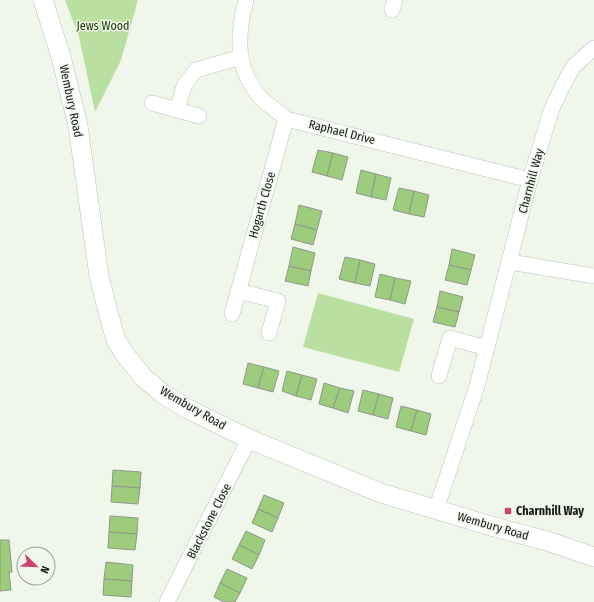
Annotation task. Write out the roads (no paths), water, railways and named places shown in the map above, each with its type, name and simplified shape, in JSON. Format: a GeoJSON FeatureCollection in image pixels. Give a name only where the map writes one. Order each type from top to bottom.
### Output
{"type":"FeatureCollection","features":[{"type":"Feature","properties":{"kind":"street","name":"Wembury Road"},"geometry":{"type":"LineString","coordinates":[[43,0],[62,57],[78,126],[99,276],[116,340],[126,356],[144,378],[163,394],[188,409],[250,439],[381,493],[547,541],[594,557]]}},
{"type":"Feature","properties":{"kind":"street","name":"Raphael Drive"},"geometry":{"type":"LineString","coordinates":[[246,0],[239,36],[241,57],[246,78],[260,97],[286,118],[530,180]]}},
{"type":"Feature","properties":{"kind":"street","name":"Charnhill Way"},"geometry":{"type":"LineString","coordinates":[[436,510],[477,386],[530,180],[551,111],[573,67],[594,48]]}},
{"type":"Feature","properties":{"kind":"street"},"geometry":{"type":"LineString","coordinates":[[177,110],[184,86],[196,70],[241,57]]}},
{"type":"Feature","properties":{"kind":"street"},"geometry":{"type":"LineString","coordinates":[[152,103],[200,116]]}},
{"type":"Feature","properties":{"kind":"street","name":"Hogarth Close"},"geometry":{"type":"LineString","coordinates":[[232,314],[286,118]]}},
{"type":"Feature","properties":{"kind":"street"},"geometry":{"type":"LineString","coordinates":[[510,262],[594,276]]}},
{"type":"Feature","properties":{"kind":"street"},"geometry":{"type":"LineString","coordinates":[[238,290],[278,301],[269,332]]}},
{"type":"Feature","properties":{"kind":"street"},"geometry":{"type":"LineString","coordinates":[[439,376],[450,338],[487,348]]}},
{"type":"Feature","properties":{"kind":"street","name":"Blackstone Close"},"geometry":{"type":"LineString","coordinates":[[167,602],[250,439]]}},
{"type":"Feature","properties":{"kind":"place","name":"Charnhill Way"},"geometry":{"type":"Point","coordinates":[508,511]}},
{"type":"Feature","properties":{"kind":"park label","name":"Jews Wood"},"geometry":{"type":"Point","coordinates":[103,26]}}]}
